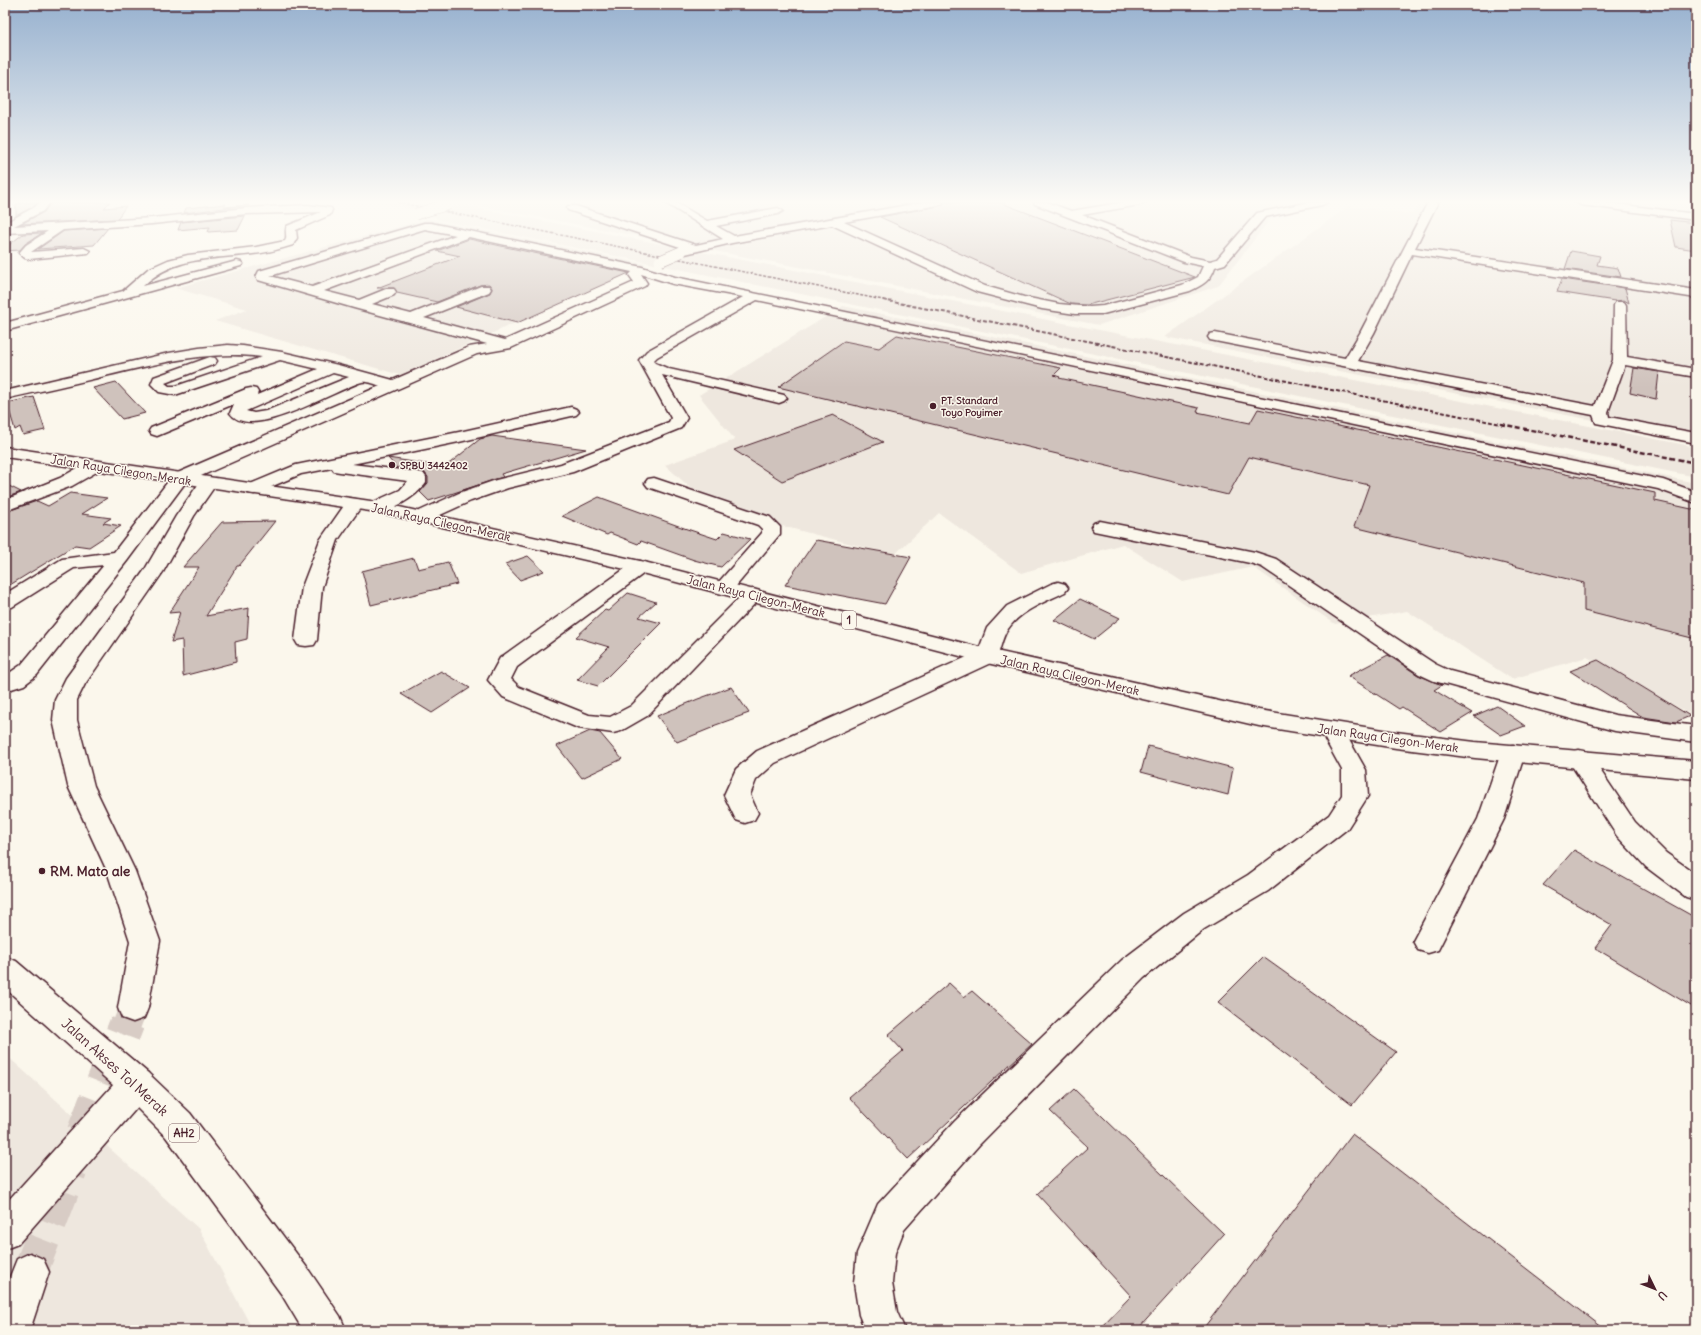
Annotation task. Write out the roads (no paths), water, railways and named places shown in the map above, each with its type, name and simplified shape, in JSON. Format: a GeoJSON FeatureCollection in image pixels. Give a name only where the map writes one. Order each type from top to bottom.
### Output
{"type":"FeatureCollection","features":[{"type":"Feature","properties":{"kind":"main road"},"geometry":{"type":"LineString","coordinates":[[128,293],[156,270],[169,264]]}},
{"type":"Feature","properties":{"kind":"main road"},"geometry":{"type":"LineString","coordinates":[[5,327],[234,264]]}},
{"type":"Feature","properties":{"kind":"main road"},"geometry":{"type":"LineString","coordinates":[[293,264],[267,272],[263,274],[262,277],[411,319],[479,345],[506,346],[641,283],[639,273]]}},
{"type":"Feature","properties":{"kind":"main road"},"geometry":{"type":"LineString","coordinates":[[312,291],[384,264]]}},
{"type":"Feature","properties":{"kind":"main road"},"geometry":{"type":"LineString","coordinates":[[602,264],[1663,485],[1696,498]]}},
{"type":"Feature","properties":{"kind":"main road"},"geometry":{"type":"LineString","coordinates":[[599,288],[639,273],[654,264]]}},
{"type":"Feature","properties":{"kind":"main road"},"geometry":{"type":"LineString","coordinates":[[927,264],[981,289],[1010,297],[1079,310],[1103,310],[1186,288],[1207,277],[1210,264]]}},
{"type":"Feature","properties":{"kind":"main road"},"geometry":{"type":"LineString","coordinates":[[1349,363],[1367,333],[1401,264]]}},
{"type":"Feature","properties":{"kind":"main road"},"geometry":{"type":"LineString","coordinates":[[1502,264],[1696,294]]}},
{"type":"Feature","properties":{"kind":"main road"},"geometry":{"type":"LineString","coordinates":[[411,319],[485,290]]}},
{"type":"Feature","properties":{"kind":"main road"},"geometry":{"type":"LineString","coordinates":[[358,304],[390,292]]}},
{"type":"Feature","properties":{"kind":"main road"},"geometry":{"type":"LineString","coordinates":[[422,517],[465,497],[502,484],[567,468],[675,425],[679,418],[646,360],[652,354],[755,296]]}},
{"type":"Feature","properties":{"kind":"main road"},"geometry":{"type":"LineString","coordinates":[[1620,305],[1620,360],[1600,412],[1602,420],[1696,438]]}},
{"type":"Feature","properties":{"kind":"main road"},"geometry":{"type":"LineString","coordinates":[[5,684],[16,680],[29,670],[120,557],[179,479],[394,385],[479,345],[506,330]]}},
{"type":"Feature","properties":{"kind":"main road"},"geometry":{"type":"LineString","coordinates":[[1215,337],[1600,412]]}},
{"type":"Feature","properties":{"kind":"main road"},"geometry":{"type":"LineString","coordinates":[[5,395],[175,356],[213,351],[243,350],[318,364],[394,385]]}},
{"type":"Feature","properties":{"kind":"main road"},"geometry":{"type":"LineString","coordinates":[[243,350],[170,374],[159,380],[158,384],[161,388],[170,391],[178,390],[278,356]]}},
{"type":"Feature","properties":{"kind":"main road"},"geometry":{"type":"LineString","coordinates":[[1620,360],[1696,373]]}},
{"type":"Feature","properties":{"kind":"main road"},"geometry":{"type":"LineString","coordinates":[[157,431],[318,364]]}},
{"type":"Feature","properties":{"kind":"main road"},"geometry":{"type":"LineString","coordinates":[[649,366],[665,372],[779,398]]}},
{"type":"Feature","properties":{"kind":"main road"},"geometry":{"type":"LineString","coordinates":[[333,368],[240,407],[238,413],[248,418],[259,418],[270,415],[362,377]]}},
{"type":"Feature","properties":{"kind":"main road"},"geometry":{"type":"LineString","coordinates":[[254,488],[296,470],[459,437],[571,412]]}},
{"type":"Feature","properties":{"kind":"main road","name":"Jalan Raya Cilegon-Merak"},"geometry":{"type":"LineString","coordinates":[[6,453],[377,507],[640,567],[988,656],[1259,718],[1475,750],[1579,758],[1696,770]]}},
{"type":"Feature","properties":{"kind":"main road"},"geometry":{"type":"LineString","coordinates":[[323,464],[417,477],[417,483],[406,494],[377,507]]}},
{"type":"Feature","properties":{"kind":"main road"},"geometry":{"type":"LineString","coordinates":[[5,506],[66,482],[94,466]]}},
{"type":"Feature","properties":{"kind":"main road"},"geometry":{"type":"LineString","coordinates":[[133,1008],[145,942],[122,870],[81,786],[65,720],[66,700],[74,683],[153,572],[185,516],[208,483]]}},
{"type":"Feature","properties":{"kind":"main road"},"geometry":{"type":"LineString","coordinates":[[654,483],[764,521],[771,528],[771,534],[724,588]]}},
{"type":"Feature","properties":{"kind":"main road"},"geometry":{"type":"LineString","coordinates":[[306,640],[312,587],[329,540],[354,504]]}},
{"type":"Feature","properties":{"kind":"main road"},"geometry":{"type":"LineString","coordinates":[[1100,527],[1255,558],[1269,564],[1427,669],[1442,676],[1615,723],[1696,734]]}},
{"type":"Feature","properties":{"kind":"main road"},"geometry":{"type":"LineString","coordinates":[[5,603],[70,563],[120,557]]}},
{"type":"Feature","properties":{"kind":"main road"},"geometry":{"type":"LineString","coordinates":[[640,567],[508,662],[499,680],[511,692],[586,722],[613,725],[639,711],[753,595]]}},
{"type":"Feature","properties":{"kind":"main road"},"geometry":{"type":"LineString","coordinates":[[745,813],[737,794],[745,775],[766,756],[988,656],[997,628],[1014,610],[1058,588]]}},
{"type":"Feature","properties":{"kind":"main road"},"geometry":{"type":"LineString","coordinates":[[884,1330],[878,1315],[873,1283],[876,1253],[891,1218],[967,1133],[1133,969],[1194,920],[1258,883],[1338,822],[1355,796],[1354,770],[1332,730]]}},
{"type":"Feature","properties":{"kind":"main road"},"geometry":{"type":"LineString","coordinates":[[1428,941],[1491,819],[1513,753]]}},
{"type":"Feature","properties":{"kind":"main road"},"geometry":{"type":"LineString","coordinates":[[1579,758],[1626,829],[1656,860],[1696,889]]}},
{"type":"Feature","properties":{"kind":"main road","name":"Jalan Akses Tol Merak"},"geometry":{"type":"LineString","coordinates":[[6,973],[136,1084],[178,1125],[295,1282],[326,1330]]}},
{"type":"Feature","properties":{"kind":"main road"},"geometry":{"type":"LineString","coordinates":[[5,1231],[136,1084]]}},
{"type":"Feature","properties":{"kind":"main road"},"geometry":{"type":"LineString","coordinates":[[10,1330],[30,1272]]}},
{"type":"Feature","properties":{"kind":"tunnel"},"geometry":{"type":"LineString","coordinates":[[127,1024],[133,1008]]}},
{"type":"Feature","properties":{"kind":"tunnel"},"geometry":{"type":"LineString","coordinates":[[84,1133],[127,1023]]}},
{"type":"Feature","properties":{"kind":"tunnel"},"geometry":{"type":"LineString","coordinates":[[30,1272],[70,1169]]}},
{"type":"Feature","properties":{"kind":"railway"},"geometry":{"type":"LineString","coordinates":[[706,264],[888,301]]}},
{"type":"Feature","properties":{"kind":"railway"},"geometry":{"type":"LineString","coordinates":[[883,300],[1506,425]]}},
{"type":"Feature","properties":{"kind":"railway"},"geometry":{"type":"LineString","coordinates":[[1501,424],[1506,425]]}},
{"type":"Feature","properties":{"kind":"railway"},"geometry":{"type":"LineString","coordinates":[[1506,425],[1696,463]]}},
{"type":"Feature","properties":{"kind":"place","name":"PT. Standard Toyo Poyimer"},"geometry":{"type":"Point","coordinates":[933,406]}},
{"type":"Feature","properties":{"kind":"place","name":"SPBU 3442402"},"geometry":{"type":"Point","coordinates":[392,465]}},
{"type":"Feature","properties":{"kind":"place","name":"RM. Mato ale"},"geometry":{"type":"Point","coordinates":[42,871]}}]}
